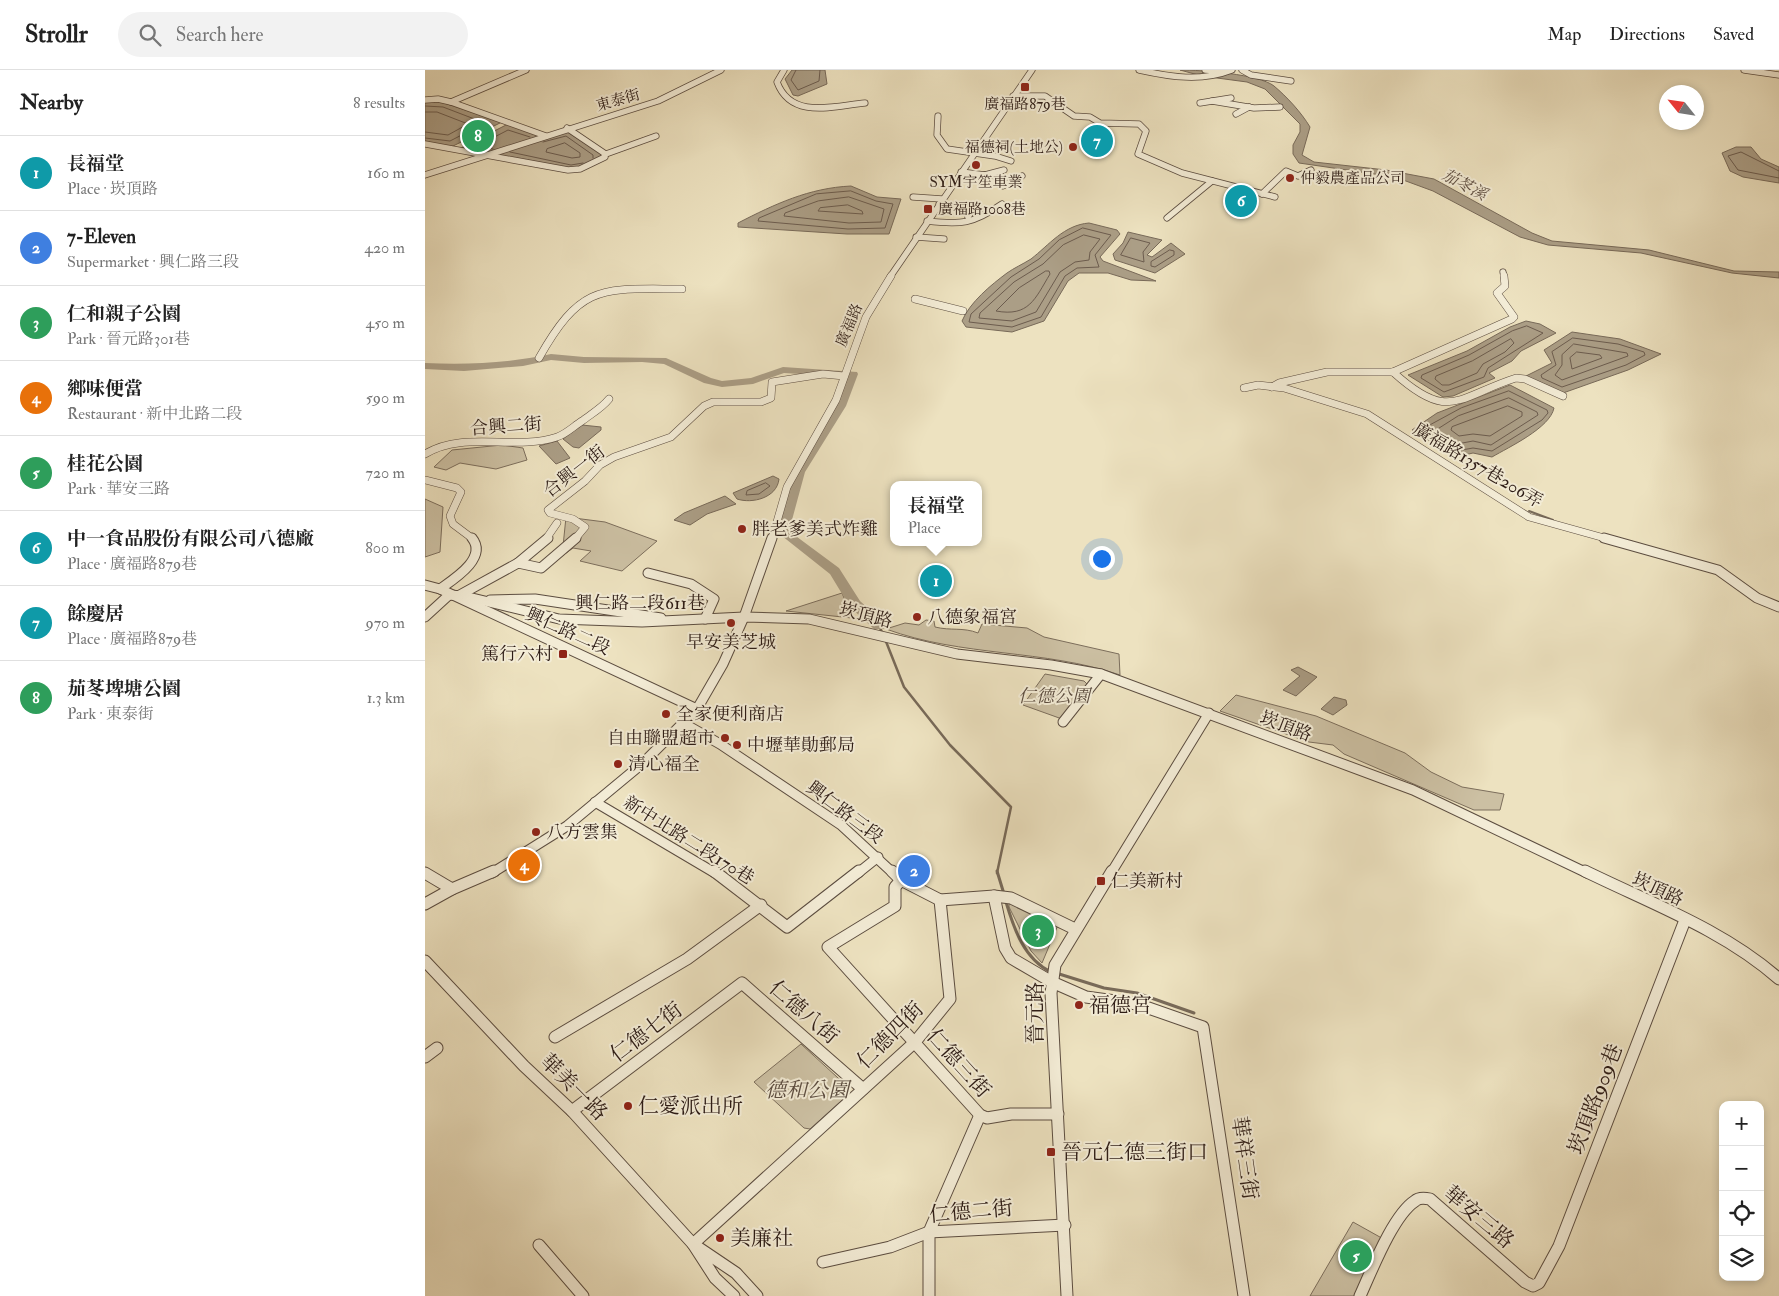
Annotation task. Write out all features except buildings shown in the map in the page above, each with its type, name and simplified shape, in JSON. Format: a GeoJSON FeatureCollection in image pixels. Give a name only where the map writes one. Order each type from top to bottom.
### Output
{"type":"FeatureCollection","features":[{"type":"Feature","properties":{"kind":"street"},"geometry":{"type":"LineString","coordinates":[[451,102],[526,70]]}},
{"type":"Feature","properties":{"kind":"street","name":"東泰街"},"geometry":{"type":"LineString","coordinates":[[490,156],[567,128],[658,101],[721,70]]}},
{"type":"Feature","properties":{"kind":"street"},"geometry":{"type":"LineString","coordinates":[[784,70],[777,82],[781,92],[784,97],[802,108],[865,103]]}},
{"type":"Feature","properties":{"kind":"street","name":"廣福路"},"geometry":{"type":"LineString","coordinates":[[425,904],[452,889],[485,878],[567,826],[643,763],[697,709],[723,664],[744,617],[773,535],[787,488],[836,400],[866,316],[879,291],[1032,70]]}},
{"type":"Feature","properties":{"kind":"street"},"geometry":{"type":"LineString","coordinates":[[1139,70],[1178,78],[1213,77],[1231,71]]}},
{"type":"Feature","properties":{"kind":"street"},"geometry":{"type":"LineString","coordinates":[[1205,70],[1231,71]]}},
{"type":"Feature","properties":{"kind":"street"},"geometry":{"type":"LineString","coordinates":[[1242,70],[1251,75],[1291,81]]}},
{"type":"Feature","properties":{"kind":"street"},"geometry":{"type":"LineString","coordinates":[[1744,70],[1779,76]]}},
{"type":"Feature","properties":{"kind":"street"},"geometry":{"type":"LineString","coordinates":[[1013,96],[1045,96],[1074,116],[1091,117],[1100,123],[1139,124],[1146,131],[1138,154],[1182,173],[1275,197]]}},
{"type":"Feature","properties":{"kind":"street"},"geometry":{"type":"LineString","coordinates":[[1200,103],[1231,98]]}},
{"type":"Feature","properties":{"kind":"street"},"geometry":{"type":"LineString","coordinates":[[425,100],[438,99],[451,102],[546,136]]}},
{"type":"Feature","properties":{"kind":"street"},"geometry":{"type":"LineString","coordinates":[[1213,101],[1249,107],[1280,107]]}},
{"type":"Feature","properties":{"kind":"street"},"geometry":{"type":"LineString","coordinates":[[1236,114],[1247,111],[1249,107]]}},
{"type":"Feature","properties":{"kind":"street"},"geometry":{"type":"LineString","coordinates":[[938,116],[937,135],[947,149],[1011,161]]}},
{"type":"Feature","properties":{"kind":"street"},"geometry":{"type":"LineString","coordinates":[[567,128],[606,154]]}},
{"type":"Feature","properties":{"kind":"street"},"geometry":{"type":"LineString","coordinates":[[425,144],[577,170],[594,164],[606,154],[656,136]]}},
{"type":"Feature","properties":{"kind":"street"},"geometry":{"type":"LineString","coordinates":[[425,175],[490,156]]}},
{"type":"Feature","properties":{"kind":"street"},"geometry":{"type":"LineString","coordinates":[[961,172],[985,175],[1005,170]]}},
{"type":"Feature","properties":{"kind":"street"},"geometry":{"type":"LineString","coordinates":[[1262,194],[1286,170],[1298,176],[1311,170]]}},
{"type":"Feature","properties":{"kind":"street"},"geometry":{"type":"LineString","coordinates":[[985,175],[985,179],[1003,186],[1022,176]]}},
{"type":"Feature","properties":{"kind":"street"},"geometry":{"type":"LineString","coordinates":[[1167,218],[1212,181]]}},
{"type":"Feature","properties":{"kind":"street"},"geometry":{"type":"LineString","coordinates":[[913,197],[974,207],[968,217]]}},
{"type":"Feature","properties":{"kind":"street"},"geometry":{"type":"LineString","coordinates":[[927,221],[960,225],[971,224],[1002,204]]}},
{"type":"Feature","properties":{"kind":"street"},"geometry":{"type":"LineString","coordinates":[[916,237],[945,238]]}},
{"type":"Feature","properties":{"kind":"street"},"geometry":{"type":"LineString","coordinates":[[1271,387],[1279,383],[1327,372],[1393,372],[1514,317],[1497,294],[1505,286],[1503,272]]}},
{"type":"Feature","properties":{"kind":"street"},"geometry":{"type":"LineString","coordinates":[[539,358],[563,318],[585,300],[607,290],[682,289]]}},
{"type":"Feature","properties":{"kind":"street"},"geometry":{"type":"LineString","coordinates":[[915,298],[963,311]]}},
{"type":"Feature","properties":{"kind":"street"},"geometry":{"type":"LineString","coordinates":[[1393,372],[1402,381],[1443,403],[1456,401],[1516,378],[1525,379],[1563,396]]}},
{"type":"Feature","properties":{"kind":"street","name":"合興一街"},"geometry":{"type":"LineString","coordinates":[[518,563],[541,568],[584,532],[585,527],[581,523],[563,516],[550,514],[548,510],[585,481],[600,465],[614,457],[671,437],[705,406],[713,402],[761,402],[771,398],[771,382],[823,374],[844,376]]}},
{"type":"Feature","properties":{"kind":"street","name":"廣福路1357巷206弄"},"geometry":{"type":"LineString","coordinates":[[1244,388],[1271,387],[1305,393],[1367,414],[1529,517],[1718,570],[1757,598],[1779,607]]}},
{"type":"Feature","properties":{"kind":"street","name":"合興二街"},"geometry":{"type":"LineString","coordinates":[[425,454],[435,447],[501,441],[532,442],[558,437],[609,399]]}},
{"type":"Feature","properties":{"kind":"street"},"geometry":{"type":"LineString","coordinates":[[425,480],[457,488],[461,492],[450,516],[453,524],[475,540],[477,552],[474,559],[457,578],[439,589]]}},
{"type":"Feature","properties":{"kind":"street"},"geometry":{"type":"LineString","coordinates":[[425,617],[453,595],[518,563],[550,536],[557,523]]}},
{"type":"Feature","properties":{"kind":"street"},"geometry":{"type":"LineString","coordinates":[[649,573],[691,584],[714,599],[705,619]]}},
{"type":"Feature","properties":{"kind":"street","name":"興仁路二段"},"geometry":{"type":"LineString","coordinates":[[425,585],[453,595],[697,709]]}},
{"type":"Feature","properties":{"kind":"street","name":"興仁路二段611巷"},"geometry":{"type":"LineString","coordinates":[[453,595],[559,619],[671,620],[744,617]]}},
{"type":"Feature","properties":{"kind":"street"},"geometry":{"type":"LineString","coordinates":[[485,601],[535,599],[639,613],[671,620]]}},
{"type":"Feature","properties":{"kind":"street","name":"崁頂路"},"geometry":{"type":"LineString","coordinates":[[744,617],[809,619],[837,624],[957,654],[1035,662],[1101,674],[1209,713],[1427,797],[1685,920],[1729,943],[1762,964],[1779,979]]}},
{"type":"Feature","properties":{"kind":"street"},"geometry":{"type":"LineString","coordinates":[[1063,722],[1101,674]]}},
{"type":"Feature","properties":{"kind":"street","name":"晉元路"},"geometry":{"type":"LineString","coordinates":[[1067,1296],[1065,1225],[1051,1017],[1052,982],[1055,965],[1075,929],[1209,713]]}},
{"type":"Feature","properties":{"kind":"street","name":"興仁路三段"},"geometry":{"type":"LineString","coordinates":[[683,724],[713,740],[837,822],[878,857],[901,880],[940,900]]}},
{"type":"Feature","properties":{"kind":"street","name":"新中北路二段170巷"},"geometry":{"type":"LineString","coordinates":[[595,802],[708,867],[761,905],[787,927]]}},
{"type":"Feature","properties":{"kind":"street"},"geometry":{"type":"LineString","coordinates":[[787,927],[878,857]]}},
{"type":"Feature","properties":{"kind":"street"},"geometry":{"type":"LineString","coordinates":[[425,873],[452,889]]}},
{"type":"Feature","properties":{"kind":"street","name":"仁德三街"},"geometry":{"type":"LineString","coordinates":[[901,880],[895,887],[895,906],[828,947],[980,1115],[987,1118],[1011,1114],[1058,1114]]}},
{"type":"Feature","properties":{"kind":"street"},"geometry":{"type":"LineString","coordinates":[[994,896],[1005,948],[1011,958],[1052,982]]}},
{"type":"Feature","properties":{"kind":"street"},"geometry":{"type":"LineString","coordinates":[[940,900],[994,896],[1011,898],[1075,929]]}},
{"type":"Feature","properties":{"kind":"street","name":"仁德四街"},"geometry":{"type":"LineString","coordinates":[[693,1244],[915,1042],[950,999],[940,900]]}},
{"type":"Feature","properties":{"kind":"street"},"geometry":{"type":"LineString","coordinates":[[555,1037],[687,959],[761,905]]}},
{"type":"Feature","properties":{"kind":"street","name":"崁頂路909巷"},"geometry":{"type":"LineString","coordinates":[[1533,1286],[1539,1283],[1559,1246],[1685,920]]}},
{"type":"Feature","properties":{"kind":"street","name":"華美一路"},"geometry":{"type":"LineString","coordinates":[[425,961],[524,1066],[572,1111],[693,1244],[715,1278],[734,1296]]}},
{"type":"Feature","properties":{"kind":"street","name":"華祥三街"},"geometry":{"type":"LineString","coordinates":[[1052,982],[1086,997],[1107,1002],[1137,1004],[1203,1027],[1244,1296]]}},
{"type":"Feature","properties":{"kind":"street","name":"仁德七街"},"geometry":{"type":"LineString","coordinates":[[572,1111],[742,984]]}},
{"type":"Feature","properties":{"kind":"street","name":"仁德八街"},"geometry":{"type":"LineString","coordinates":[[742,984],[863,1088]]}},
{"type":"Feature","properties":{"kind":"street"},"geometry":{"type":"LineString","coordinates":[[425,1056],[437,1048]]}},
{"type":"Feature","properties":{"kind":"street"},"geometry":{"type":"LineString","coordinates":[[929,1296],[929,1232],[936,1220],[980,1115]]}},
{"type":"Feature","properties":{"kind":"street","name":"華安三路"},"geometry":{"type":"LineString","coordinates":[[1360,1296],[1392,1232],[1412,1202],[1420,1198],[1430,1199],[1533,1286]]}},
{"type":"Feature","properties":{"kind":"street","name":"仁德二街"},"geometry":{"type":"LineString","coordinates":[[823,1262],[891,1247],[929,1232],[1065,1225]]}},
{"type":"Feature","properties":{"kind":"street","name":"華美一路"},"geometry":{"type":"LineString","coordinates":[[693,1244],[736,1273],[757,1296]]}},
{"type":"Feature","properties":{"kind":"street"},"geometry":{"type":"LineString","coordinates":[[539,1245],[583,1296]]}},
{"type":"Feature","properties":{"kind":"green space"},"geometry":{"type":"Polygon","coordinates":[[[502,445],[523,448],[527,460],[496,469],[460,463],[446,470],[434,467],[452,450],[502,445]]]}},
{"type":"Feature","properties":{"kind":"green space"},"geometry":{"type":"Polygon","coordinates":[[[425,499],[443,507],[440,552],[425,557],[425,499]]]}},
{"type":"Feature","properties":{"kind":"green space"},"geometry":{"type":"Polygon","coordinates":[[[566,517],[605,522],[657,541],[622,571],[580,561],[591,551],[573,548],[562,556],[566,517]]]}},
{"type":"Feature","properties":{"kind":"green space"},"geometry":{"type":"Polygon","coordinates":[[[842,593],[852,618],[786,611],[842,593]]]}},
{"type":"Feature","properties":{"kind":"green space"},"geometry":{"type":"Polygon","coordinates":[[[926,620],[934,621],[935,627],[978,633],[982,624],[1027,628],[1044,637],[1119,654],[1120,675],[1062,661],[944,644],[886,629],[905,623],[919,625],[926,620]]]}},
{"type":"Feature","properties":{"kind":"green space","name":"仁德公園"},"geometry":{"type":"Polygon","coordinates":[[[1045,674],[1084,681],[1088,685],[1062,719],[1023,705],[1045,674]]]}},
{"type":"Feature","properties":{"kind":"green space"},"geometry":{"type":"Polygon","coordinates":[[[1236,695],[1316,716],[1405,753],[1431,772],[1462,787],[1504,794],[1500,810],[1474,810],[1344,754],[1333,745],[1309,742],[1220,711],[1236,695]]]}},
{"type":"Feature","properties":{"kind":"green space"},"geometry":{"type":"Polygon","coordinates":[[[1011,903],[1058,925],[1042,963],[1031,951],[1009,907],[1011,903]]]}},
{"type":"Feature","properties":{"kind":"green space","name":"德和公園"},"geometry":{"type":"Polygon","coordinates":[[[801,1044],[849,1088],[850,1093],[810,1129],[804,1128],[754,1082],[801,1044]]]}},
{"type":"Feature","properties":{"kind":"green space"},"geometry":{"type":"Polygon","coordinates":[[[1353,1222],[1387,1241],[1356,1296],[1310,1296],[1353,1222]]]}},
{"type":"Feature","properties":{"kind":"water"},"geometry":{"type":"Polygon","coordinates":[[[792,70],[825,70],[827,84],[798,96],[793,95],[785,79],[792,70]]]}},
{"type":"Feature","properties":{"kind":"water"},"geometry":{"type":"Polygon","coordinates":[[[1180,70],[1215,72],[1256,78],[1274,86],[1293,105],[1310,127],[1302,155],[1314,162],[1386,170],[1434,179],[1532,233],[1552,241],[1649,250],[1734,271],[1779,272],[1779,278],[1732,273],[1641,253],[1548,245],[1520,237],[1433,191],[1395,177],[1299,163],[1293,154],[1293,145],[1300,132],[1300,124],[1265,89],[1247,82],[1202,76],[1180,70]]]}},
{"type":"Feature","properties":{"kind":"water"},"geometry":{"type":"Polygon","coordinates":[[[425,101],[438,101],[502,122],[451,147],[425,143],[425,101]]]}},
{"type":"Feature","properties":{"kind":"water"},"geometry":{"type":"Polygon","coordinates":[[[508,124],[546,138],[566,131],[604,156],[571,170],[459,149],[508,124]]]}},
{"type":"Feature","properties":{"kind":"water"},"geometry":{"type":"Polygon","coordinates":[[[1736,147],[1751,147],[1761,159],[1779,167],[1779,183],[1743,177],[1730,171],[1722,153],[1736,147]]]}},
{"type":"Feature","properties":{"kind":"water"},"geometry":{"type":"Polygon","coordinates":[[[851,186],[877,197],[901,199],[889,234],[847,234],[738,227],[738,223],[765,209],[793,198],[821,190],[851,186]]]}},
{"type":"Feature","properties":{"kind":"water"},"geometry":{"type":"Polygon","coordinates":[[[1089,223],[1117,230],[1120,234],[1100,257],[1103,261],[1156,281],[1131,280],[1108,273],[1079,273],[1068,281],[1044,321],[1012,332],[966,327],[962,321],[970,307],[994,283],[1031,259],[1064,232],[1089,223]]]}},
{"type":"Feature","properties":{"kind":"water"},"geometry":{"type":"Polygon","coordinates":[[[1128,232],[1162,240],[1147,255],[1152,257],[1171,243],[1185,254],[1155,273],[1115,260],[1113,254],[1123,243],[1128,232]]]}},
{"type":"Feature","properties":{"kind":"water"},"geometry":{"type":"Polygon","coordinates":[[[1526,321],[1540,324],[1556,333],[1521,351],[1512,361],[1489,373],[1495,378],[1453,396],[1443,397],[1408,375],[1467,351],[1510,327],[1526,321]]]}},
{"type":"Feature","properties":{"kind":"water"},"geometry":{"type":"Polygon","coordinates":[[[1572,332],[1620,339],[1661,354],[1628,370],[1563,393],[1526,376],[1552,363],[1544,350],[1572,332]]]}},
{"type":"Feature","properties":{"kind":"water"},"geometry":{"type":"Polygon","coordinates":[[[1510,385],[1554,408],[1545,423],[1537,430],[1492,457],[1473,453],[1456,457],[1412,430],[1437,413],[1510,385]]]}},
{"type":"Feature","properties":{"kind":"water"},"geometry":{"type":"Polygon","coordinates":[[[582,425],[601,427],[601,430],[579,448],[573,447],[563,439],[582,425]]]}},
{"type":"Feature","properties":{"kind":"water"},"geometry":{"type":"Polygon","coordinates":[[[557,441],[570,458],[556,464],[539,446],[557,441]]]}},
{"type":"Feature","properties":{"kind":"water"},"geometry":{"type":"Polygon","coordinates":[[[773,476],[779,479],[777,486],[774,491],[763,498],[750,501],[737,499],[733,493],[773,476]]]}},
{"type":"Feature","properties":{"kind":"water"},"geometry":{"type":"Polygon","coordinates":[[[725,496],[736,504],[707,514],[690,525],[674,520],[684,513],[725,496]]]}},
{"type":"Feature","properties":{"kind":"water"},"geometry":{"type":"Polygon","coordinates":[[[1298,667],[1317,677],[1296,696],[1283,690],[1300,676],[1291,670],[1298,667]]]}},
{"type":"Feature","properties":{"kind":"water"},"geometry":{"type":"Polygon","coordinates":[[[1334,697],[1346,700],[1347,705],[1333,715],[1321,709],[1334,697]]]}},
{"type":"Feature","properties":{"kind":"waterway"},"geometry":{"type":"LineString","coordinates":[[425,366],[464,368],[523,363],[551,357],[584,360],[642,359],[666,361],[708,381],[722,384],[753,381],[783,370],[853,374],[841,406],[799,472],[783,532],[835,571],[855,604],[879,626]]}},
{"type":"Feature","properties":{"kind":"waterway"},"geometry":{"type":"LineString","coordinates":[[1529,511],[1553,520]]}},
{"type":"Feature","properties":{"kind":"waterway"},"geometry":{"type":"LineString","coordinates":[[879,626],[883,634]]}},
{"type":"Feature","properties":{"kind":"waterway"},"geometry":{"type":"LineString","coordinates":[[885,639],[904,687],[950,745],[1011,807],[997,872]]}},
{"type":"Feature","properties":{"kind":"waterway"},"geometry":{"type":"LineString","coordinates":[[997,872],[1004,894]]}},
{"type":"Feature","properties":{"kind":"waterway"},"geometry":{"type":"LineString","coordinates":[[1006,902],[1021,942],[1034,959],[1051,972]]}},
{"type":"Feature","properties":{"kind":"waterway"},"geometry":{"type":"LineString","coordinates":[[1056,973],[1104,988],[1137,993],[1194,1013]]}},
{"type":"Feature","properties":{"kind":"place","name":"廣福路879巷"},"geometry":{"type":"Point","coordinates":[1025,87]}},
{"type":"Feature","properties":{"kind":"place","name":"茄苳埤塘公園"},"geometry":{"type":"Point","coordinates":[478,136]}},
{"type":"Feature","properties":{"kind":"place","name":"餘慶居"},"geometry":{"type":"Point","coordinates":[1097,141]}},
{"type":"Feature","properties":{"kind":"place","name":"福德祠(土地公)"},"geometry":{"type":"Point","coordinates":[1073,147]}},
{"type":"Feature","properties":{"kind":"place","name":"SYM宇笙車業"},"geometry":{"type":"Point","coordinates":[976,165]}},
{"type":"Feature","properties":{"kind":"place","name":"仲毅農產品公司"},"geometry":{"type":"Point","coordinates":[1290,178]}},
{"type":"Feature","properties":{"kind":"place","name":"中一食品股份有限公司八德廠"},"geometry":{"type":"Point","coordinates":[1241,201]}},
{"type":"Feature","properties":{"kind":"place","name":"廣福路1008巷"},"geometry":{"type":"Point","coordinates":[928,209]}},
{"type":"Feature","properties":{"kind":"place","name":"胖老爹美式炸雞"},"geometry":{"type":"Point","coordinates":[742,529]}},
{"type":"Feature","properties":{"kind":"place","name":"長福堂"},"geometry":{"type":"Point","coordinates":[936,581]}},
{"type":"Feature","properties":{"kind":"place","name":"八德象福宮"},"geometry":{"type":"Point","coordinates":[917,617]}},
{"type":"Feature","properties":{"kind":"place","name":"早安美芝城"},"geometry":{"type":"Point","coordinates":[731,623]}},
{"type":"Feature","properties":{"kind":"place","name":"篤行六村"},"geometry":{"type":"Point","coordinates":[563,654]}},
{"type":"Feature","properties":{"kind":"place","name":"全家便利商店"},"geometry":{"type":"Point","coordinates":[666,714]}},
{"type":"Feature","properties":{"kind":"place","name":"自由聯盟超市"},"geometry":{"type":"Point","coordinates":[725,738]}},
{"type":"Feature","properties":{"kind":"place","name":"中壢華勛郵局"},"geometry":{"type":"Point","coordinates":[737,745]}},
{"type":"Feature","properties":{"kind":"place","name":"清心福全"},"geometry":{"type":"Point","coordinates":[618,764]}},
{"type":"Feature","properties":{"kind":"place","name":"八方雲集"},"geometry":{"type":"Point","coordinates":[536,832]}},
{"type":"Feature","properties":{"kind":"place","name":"鄉味便當"},"geometry":{"type":"Point","coordinates":[524,865]}},
{"type":"Feature","properties":{"kind":"place","name":"7-Eleven"},"geometry":{"type":"Point","coordinates":[914,871]}},
{"type":"Feature","properties":{"kind":"place","name":"仁美新村"},"geometry":{"type":"Point","coordinates":[1101,881]}},
{"type":"Feature","properties":{"kind":"place","name":"仁和親子公園"},"geometry":{"type":"Point","coordinates":[1038,931]}},
{"type":"Feature","properties":{"kind":"place","name":"福德宮"},"geometry":{"type":"Point","coordinates":[1079,1005]}},
{"type":"Feature","properties":{"kind":"place","name":"仁愛派出所"},"geometry":{"type":"Point","coordinates":[628,1106]}},
{"type":"Feature","properties":{"kind":"place","name":"晉元仁德三街口"},"geometry":{"type":"Point","coordinates":[1051,1152]}},
{"type":"Feature","properties":{"kind":"place","name":"美廉社"},"geometry":{"type":"Point","coordinates":[720,1238]}},
{"type":"Feature","properties":{"kind":"place","name":"桂花公園"},"geometry":{"type":"Point","coordinates":[1356,1256]}},
{"type":"Feature","properties":{"kind":"water label","name":"茄苳溪"},"geometry":{"type":"Point","coordinates":[1465,184]}}]}
